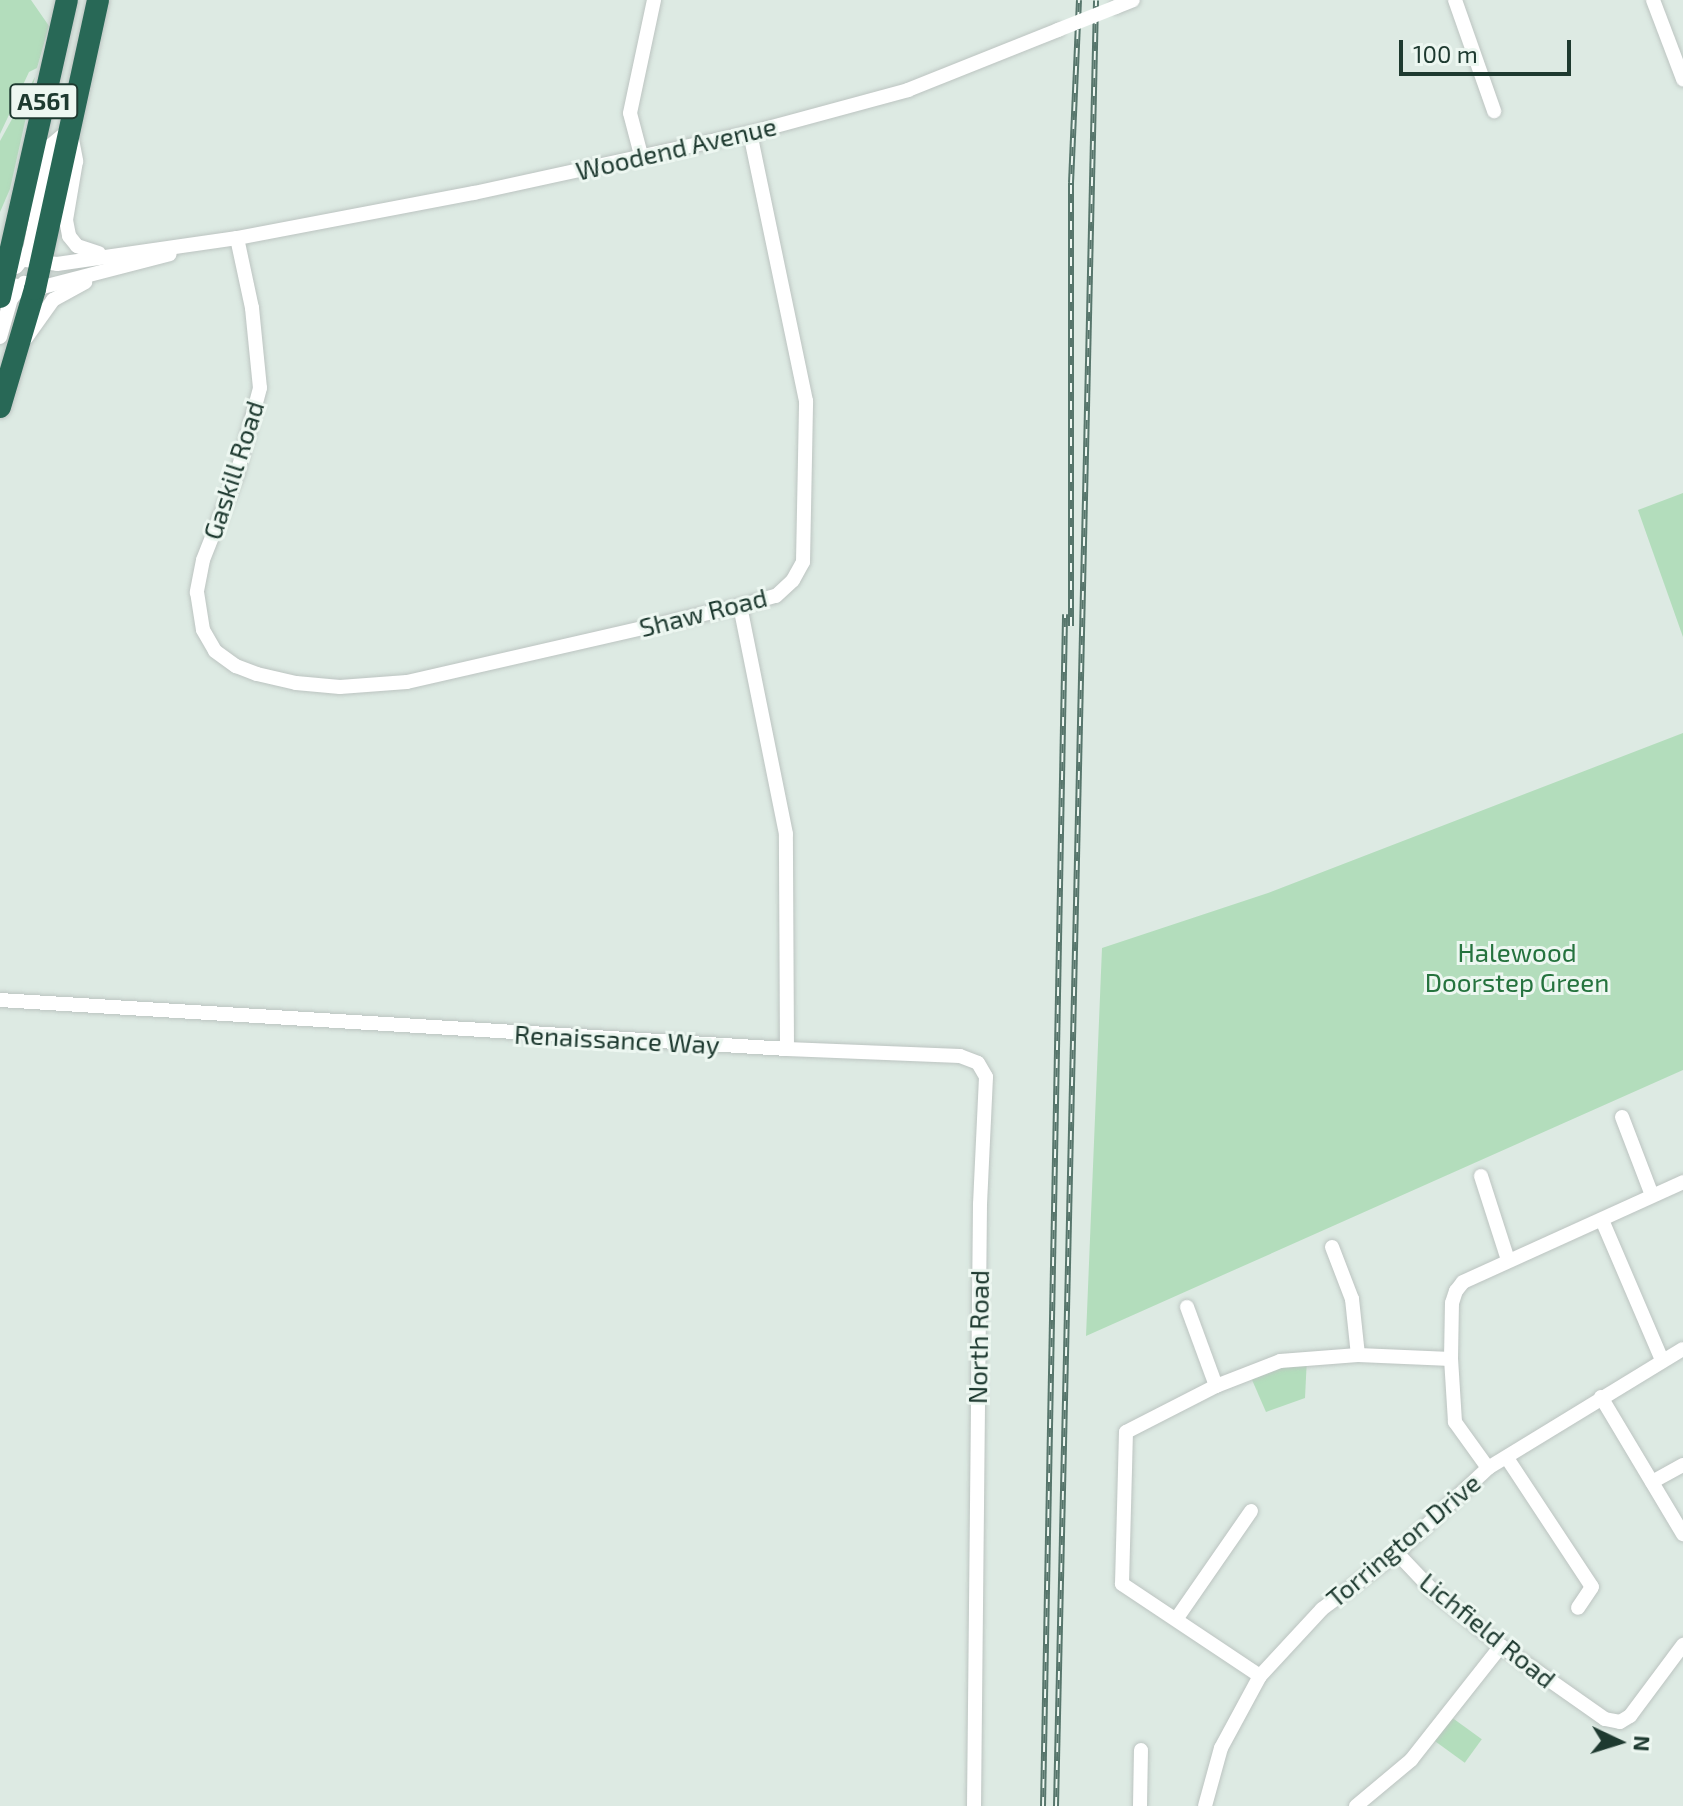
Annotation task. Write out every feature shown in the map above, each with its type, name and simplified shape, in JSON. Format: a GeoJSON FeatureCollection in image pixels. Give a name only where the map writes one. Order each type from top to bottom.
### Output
{"type":"FeatureCollection","features":[{"type":"Feature","properties":{"kind":"highway","name":"A561"},"geometry":{"type":"LineString","coordinates":[[0,407],[14,360],[12,288],[22,202],[67,0]]}},
{"type":"Feature","properties":{"kind":"highway","name":"A561"},"geometry":{"type":"LineString","coordinates":[[12,288],[17,260],[70,129],[98,0]]}},
{"type":"Feature","properties":{"kind":"street"},"geometry":{"type":"LineString","coordinates":[[641,155],[630,113],[654,0]]}},
{"type":"Feature","properties":{"kind":"street","name":"Woodend Avenue"},"geometry":{"type":"LineString","coordinates":[[17,260],[115,255],[237,238],[474,193],[750,133],[908,90],[1133,0]]}},
{"type":"Feature","properties":{"kind":"street"},"geometry":{"type":"LineString","coordinates":[[1455,0],[1494,111]]}},
{"type":"Feature","properties":{"kind":"street"},"geometry":{"type":"LineString","coordinates":[[1653,0],[1681,69]]}},
{"type":"Feature","properties":{"kind":"street"},"geometry":{"type":"LineString","coordinates":[[70,129],[76,161],[66,220],[69,236],[88,252],[115,255]]}},
{"type":"Feature","properties":{"kind":"street","name":"Shaw Road"},"geometry":{"type":"LineString","coordinates":[[215,651],[236,666],[296,683],[340,687],[407,682],[740,606],[776,596],[793,580],[803,562],[806,401],[750,133]]}},
{"type":"Feature","properties":{"kind":"street"},"geometry":{"type":"LineString","coordinates":[[0,233],[22,202]]}},
{"type":"Feature","properties":{"kind":"street","name":"Gaskill Road"},"geometry":{"type":"LineString","coordinates":[[215,651],[203,630],[197,592],[203,560],[237,474],[261,373],[237,238]]}},
{"type":"Feature","properties":{"kind":"street","name":"Woodend Avenue"},"geometry":{"type":"LineString","coordinates":[[12,288],[127,268],[205,243]]}},
{"type":"Feature","properties":{"kind":"street"},"geometry":{"type":"LineString","coordinates":[[14,360],[53,300],[80,284],[127,268]]}},
{"type":"Feature","properties":{"kind":"street","name":"A561"},"geometry":{"type":"LineString","coordinates":[[0,337],[12,288]]}},
{"type":"Feature","properties":{"kind":"street"},"geometry":{"type":"LineString","coordinates":[[740,606],[786,834],[787,1049]]}},
{"type":"Feature","properties":{"kind":"street","name":"Renaissance Way"},"geometry":{"type":"LineString","coordinates":[[0,1000],[787,1049]]}},
{"type":"Feature","properties":{"kind":"street","name":"North Road"},"geometry":{"type":"LineString","coordinates":[[787,1049],[960,1056],[978,1063],[986,1077],[980,1204],[974,1806]]}},
{"type":"Feature","properties":{"kind":"street"},"geometry":{"type":"LineString","coordinates":[[1622,1117],[1652,1195]]}},
{"type":"Feature","properties":{"kind":"street"},"geometry":{"type":"LineString","coordinates":[[1481,1176],[1508,1260]]}},
{"type":"Feature","properties":{"kind":"street"},"geometry":{"type":"LineString","coordinates":[[1488,1468],[1455,1422],[1451,1359],[1452,1303],[1456,1291],[1463,1282],[1508,1260],[1683,1182]]}},
{"type":"Feature","properties":{"kind":"street"},"geometry":{"type":"LineString","coordinates":[[1602,1220],[1662,1360]]}},
{"type":"Feature","properties":{"kind":"street"},"geometry":{"type":"LineString","coordinates":[[1332,1247],[1352,1299],[1358,1355]]}},
{"type":"Feature","properties":{"kind":"street"},"geometry":{"type":"LineString","coordinates":[[1187,1307],[1216,1386]]}},
{"type":"Feature","properties":{"kind":"street","name":"Torrington Drive"},"geometry":{"type":"LineString","coordinates":[[1205,1806],[1221,1748],[1260,1676],[1322,1609],[1397,1553],[1488,1468],[1683,1349]]}},
{"type":"Feature","properties":{"kind":"street"},"geometry":{"type":"LineString","coordinates":[[1260,1676],[1122,1584],[1126,1432],[1216,1386],[1280,1361],[1358,1355],[1451,1359]]}},
{"type":"Feature","properties":{"kind":"street"},"geometry":{"type":"LineString","coordinates":[[1601,1397],[1683,1534]]}},
{"type":"Feature","properties":{"kind":"street"},"geometry":{"type":"LineString","coordinates":[[1507,1458],[1592,1587],[1578,1608]]}},
{"type":"Feature","properties":{"kind":"street"},"geometry":{"type":"LineString","coordinates":[[1652,1482],[1683,1465]]}},
{"type":"Feature","properties":{"kind":"street"},"geometry":{"type":"LineString","coordinates":[[1177,1618],[1251,1511]]}},
{"type":"Feature","properties":{"kind":"street","name":"Lichfield Road"},"geometry":{"type":"LineString","coordinates":[[1397,1553],[1434,1592],[1501,1646],[1605,1719],[1614,1722],[1630,1716],[1683,1645]]}},
{"type":"Feature","properties":{"kind":"street"},"geometry":{"type":"LineString","coordinates":[[1356,1806],[1411,1760],[1501,1646]]}},
{"type":"Feature","properties":{"kind":"street"},"geometry":{"type":"LineString","coordinates":[[1140,1806],[1141,1750]]}},
{"type":"Feature","properties":{"kind":"green space"},"geometry":{"type":"Polygon","coordinates":[[[0,0],[31,0],[49,26],[37,68],[29,72],[0,134],[0,0]]]}},
{"type":"Feature","properties":{"kind":"green space"},"geometry":{"type":"Polygon","coordinates":[[[35,77],[10,189],[0,212],[0,141],[35,77]]]}},
{"type":"Feature","properties":{"kind":"green space"},"geometry":{"type":"Polygon","coordinates":[[[1683,493],[1683,637],[1638,510],[1683,493]]]}},
{"type":"Feature","properties":{"kind":"green space","name":"Halewood Doorstep Green"},"geometry":{"type":"Polygon","coordinates":[[[1683,733],[1683,1070],[1086,1336],[1102,948],[1268,893],[1683,733]]]}},
{"type":"Feature","properties":{"kind":"green space"},"geometry":{"type":"Polygon","coordinates":[[[1307,1357],[1305,1398],[1266,1412],[1249,1373],[1307,1357]]]}},
{"type":"Feature","properties":{"kind":"green space"},"geometry":{"type":"Polygon","coordinates":[[[1447,1714],[1482,1739],[1465,1763],[1430,1737],[1447,1714]]]}},
{"type":"Feature","properties":{"kind":"railway"},"geometry":{"type":"LineString","coordinates":[[1071,626],[1071,183],[1079,0]]}},
{"type":"Feature","properties":{"kind":"railway"},"geometry":{"type":"LineString","coordinates":[[1056,1806],[1096,0]]}},
{"type":"Feature","properties":{"kind":"railway"},"geometry":{"type":"LineString","coordinates":[[1043,1806],[1065,614]]}}]}
